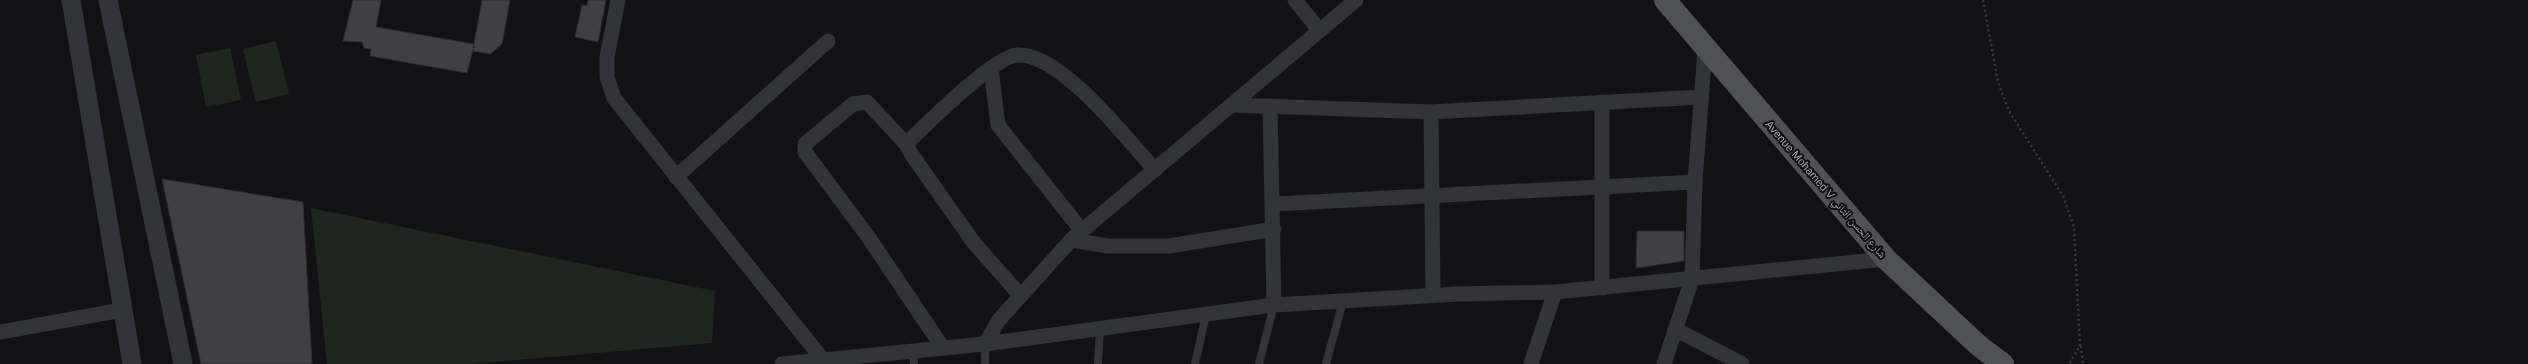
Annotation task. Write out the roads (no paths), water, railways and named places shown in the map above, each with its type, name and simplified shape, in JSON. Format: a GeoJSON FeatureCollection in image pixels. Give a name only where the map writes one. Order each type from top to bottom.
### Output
{"type":"FeatureCollection","features":[{"type":"Feature","properties":{"kind":"main road","name":"Avenue Mohamed V شارع الحسن الثاني"},"geometry":{"type":"LineString","coordinates":[[1665,0],[1705,49],[1886,259],[1978,345],[2003,364]]}},
{"type":"Feature","properties":{"kind":"street"},"geometry":{"type":"LineString","coordinates":[[71,0],[132,364]]}},
{"type":"Feature","properties":{"kind":"street"},"geometry":{"type":"LineString","coordinates":[[108,0],[183,364]]}},
{"type":"Feature","properties":{"kind":"street"},"geometry":{"type":"LineString","coordinates":[[618,0],[607,57],[607,78],[614,98],[823,360]]}},
{"type":"Feature","properties":{"kind":"street"},"geometry":{"type":"LineString","coordinates":[[1294,0],[1319,30]]}},
{"type":"Feature","properties":{"kind":"street"},"geometry":{"type":"LineString","coordinates":[[985,344],[999,320],[1020,295],[1077,236],[1230,105],[1356,0]]}},
{"type":"Feature","properties":{"kind":"street"},"geometry":{"type":"LineString","coordinates":[[676,177],[828,41]]}},
{"type":"Feature","properties":{"kind":"street"},"geometry":{"type":"LineString","coordinates":[[1664,364],[1692,280],[1695,182],[1705,49]]}},
{"type":"Feature","properties":{"kind":"street"},"geometry":{"type":"LineString","coordinates":[[906,144],[991,68],[1016,55],[1044,61],[1082,90],[1155,170]]}},
{"type":"Feature","properties":{"kind":"street"},"geometry":{"type":"LineString","coordinates":[[991,68],[998,125],[1077,236],[1108,246],[1169,246],[1274,229]]}},
{"type":"Feature","properties":{"kind":"street"},"geometry":{"type":"LineString","coordinates":[[1230,105],[1431,112],[1701,97]]}},
{"type":"Feature","properties":{"kind":"street"},"geometry":{"type":"LineString","coordinates":[[943,348],[874,244],[805,152],[805,144],[853,104],[861,101],[867,102],[906,144],[974,243],[1020,295]]}},
{"type":"Feature","properties":{"kind":"street"},"geometry":{"type":"LineString","coordinates":[[1602,102],[1602,288]]}},
{"type":"Feature","properties":{"kind":"street"},"geometry":{"type":"LineString","coordinates":[[1270,106],[1274,204],[1274,305]]}},
{"type":"Feature","properties":{"kind":"street"},"geometry":{"type":"LineString","coordinates":[[1431,112],[1433,296]]}},
{"type":"Feature","properties":{"kind":"street"},"geometry":{"type":"LineString","coordinates":[[1274,204],[1695,182]]}},
{"type":"Feature","properties":{"kind":"street"},"geometry":{"type":"LineString","coordinates":[[782,364],[823,360],[841,362],[914,358],[943,348],[985,344],[1274,305],[1433,296],[1555,292],[1692,280],[1886,259]]}},
{"type":"Feature","properties":{"kind":"street"},"geometry":{"type":"LineString","coordinates":[[1533,363],[1555,292]]}},
{"type":"Feature","properties":{"kind":"street"},"geometry":{"type":"LineString","coordinates":[[0,332],[122,310]]}},
{"type":"Feature","properties":{"kind":"street"},"geometry":{"type":"LineString","coordinates":[[1675,329],[1742,364]]}},
{"type":"Feature","properties":{"kind":"lane"},"geometry":{"type":"LineString","coordinates":[[1326,364],[1343,301]]}},
{"type":"Feature","properties":{"kind":"lane"},"geometry":{"type":"LineString","coordinates":[[1259,364],[1274,305]]}},
{"type":"Feature","properties":{"kind":"lane"},"geometry":{"type":"LineString","coordinates":[[1195,364],[1206,315]]}},
{"type":"Feature","properties":{"kind":"lane"},"geometry":{"type":"LineString","coordinates":[[1098,364],[1100,329]]}},
{"type":"Feature","properties":{"kind":"lane"},"geometry":{"type":"LineString","coordinates":[[985,344],[985,364]]}}]}
